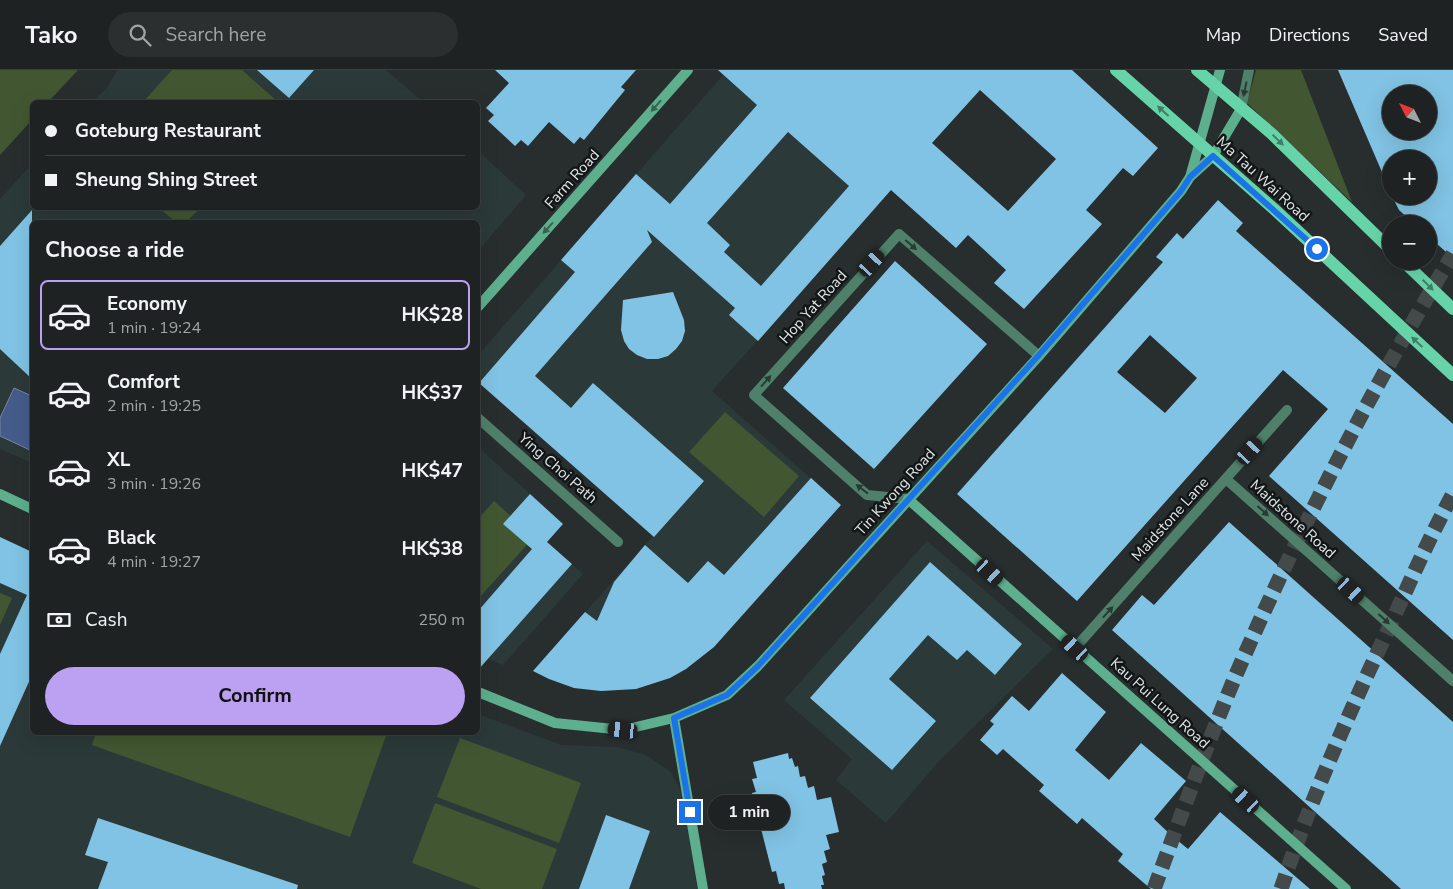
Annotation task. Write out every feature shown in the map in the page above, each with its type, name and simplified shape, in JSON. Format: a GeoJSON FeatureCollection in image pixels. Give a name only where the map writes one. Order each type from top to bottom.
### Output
{"type":"FeatureCollection","features":[{"type":"Feature","properties":{"kind":"main road","name":"Ma Tau Wai Road"},"geometry":{"type":"LineString","coordinates":[[1116,70],[1274,209],[1453,375]]}},
{"type":"Feature","properties":{"kind":"main road"},"geometry":{"type":"LineString","coordinates":[[1197,70],[1272,134],[1382,241]]}},
{"type":"Feature","properties":{"kind":"main road"},"geometry":{"type":"LineString","coordinates":[[1413,270],[1453,308]]}},
{"type":"Feature","properties":{"kind":"street","name":"Farm Road"},"geometry":{"type":"LineString","coordinates":[[480,305],[688,70]]}},
{"type":"Feature","properties":{"kind":"street","name":"Tin Kwong Road"},"geometry":{"type":"LineString","coordinates":[[480,693],[555,723],[623,730],[674,718],[727,695],[758,666],[1038,356],[1181,191],[1190,177],[1220,70]]}},
{"type":"Feature","properties":{"kind":"street"},"geometry":{"type":"LineString","coordinates":[[1190,177],[1213,156],[1241,109],[1249,70]]}},
{"type":"Feature","properties":{"kind":"street","name":"Hop Yat Road"},"geometry":{"type":"LineString","coordinates":[[908,499],[867,494],[754,395],[899,234],[1038,356]]}},
{"type":"Feature","properties":{"kind":"street","name":"Maidstone Lane"},"geometry":{"type":"LineString","coordinates":[[1075,648],[1287,410]]}},
{"type":"Feature","properties":{"kind":"street","name":"Ying Choi Path"},"geometry":{"type":"LineString","coordinates":[[480,420],[618,542]]}},
{"type":"Feature","properties":{"kind":"street","name":"Maidstone Road"},"geometry":{"type":"LineString","coordinates":[[1226,479],[1453,681]]}},
{"type":"Feature","properties":{"kind":"street"},"geometry":{"type":"LineString","coordinates":[[0,494],[30,507]]}},
{"type":"Feature","properties":{"kind":"street","name":"Kau Pui Lung Road"},"geometry":{"type":"LineString","coordinates":[[908,499],[1346,889]]}},
{"type":"Feature","properties":{"kind":"street"},"geometry":{"type":"LineString","coordinates":[[674,718],[703,889]]}},
{"type":"Feature","properties":{"kind":"shaded area"},"geometry":{"type":"Polygon","coordinates":[[[117,70],[386,70],[421,100],[94,100],[108,87],[117,70]]]}},
{"type":"Feature","properties":{"kind":"shaded area"},"geometry":{"type":"Polygon","coordinates":[[[723,75],[875,209],[712,391],[841,505],[714,647],[686,669],[670,678],[636,689],[601,691],[566,685],[533,671],[653,536],[480,384],[480,353],[723,75]]]}},
{"type":"Feature","properties":{"kind":"shaded area"},"geometry":{"type":"Polygon","coordinates":[[[480,153],[526,195],[480,249],[480,220],[30,220],[30,462],[0,449],[0,199],[30,166],[30,210],[480,210],[480,153]]]}},
{"type":"Feature","properties":{"kind":"shaded area"},"geometry":{"type":"Polygon","coordinates":[[[480,449],[563,524],[547,542],[583,574],[503,665],[480,656],[480,449]]]}},
{"type":"Feature","properties":{"kind":"shaded area"},"geometry":{"type":"Polygon","coordinates":[[[0,537],[30,551],[30,735],[480,735],[480,715],[561,745],[617,747],[646,755],[671,772],[682,794],[697,889],[0,889],[0,537]]]}},
{"type":"Feature","properties":{"kind":"shaded area"},"geometry":{"type":"Polygon","coordinates":[[[927,541],[1053,649],[939,761],[886,823],[836,780],[852,759],[784,700],[927,541]]]}},
{"type":"Feature","properties":{"kind":"green space"},"geometry":{"type":"Polygon","coordinates":[[[0,70],[78,70],[50,100],[30,100],[30,122],[0,155],[0,70]]]}},
{"type":"Feature","properties":{"kind":"green space"},"geometry":{"type":"Polygon","coordinates":[[[172,70],[242,70],[276,100],[145,100],[172,70]]]}},
{"type":"Feature","properties":{"kind":"green space"},"geometry":{"type":"Polygon","coordinates":[[[1256,70],[1301,70],[1352,202],[1247,103],[1256,70]]]}},
{"type":"Feature","properties":{"kind":"green space"},"geometry":{"type":"Polygon","coordinates":[[[161,210],[198,210],[188,220],[174,220],[161,210]]]}},
{"type":"Feature","properties":{"kind":"green space"},"geometry":{"type":"Polygon","coordinates":[[[725,412],[799,476],[764,517],[689,452],[725,412]]]}},
{"type":"Feature","properties":{"kind":"green space"},"geometry":{"type":"Polygon","coordinates":[[[494,501],[534,537],[480,597],[480,517],[494,501]]]}},
{"type":"Feature","properties":{"kind":"green space"},"geometry":{"type":"Polygon","coordinates":[[[0,593],[12,598],[0,625],[0,593]]]}},
{"type":"Feature","properties":{"kind":"green space"},"geometry":{"type":"Polygon","coordinates":[[[95,735],[386,735],[350,837],[92,745],[95,735]]]}},
{"type":"Feature","properties":{"kind":"green space"},"geometry":{"type":"Polygon","coordinates":[[[460,738],[581,783],[559,843],[437,797],[460,738]]]}},
{"type":"Feature","properties":{"kind":"green space"},"geometry":{"type":"Polygon","coordinates":[[[435,803],[557,849],[542,889],[481,889],[412,863],[435,803]]]}},
{"type":"Feature","properties":{"kind":"water"},"geometry":{"type":"Polygon","coordinates":[[[14,388],[30,395],[30,450],[0,436],[0,418],[14,388]]]}},
{"type":"Feature","properties":{"kind":"building"},"geometry":{"type":"Polygon","coordinates":[[[257,70],[314,70],[289,98],[257,70]]]}},
{"type":"Feature","properties":{"kind":"building"},"geometry":{"type":"Polygon","coordinates":[[[495,70],[636,70],[621,87],[625,90],[584,140],[580,137],[574,144],[549,122],[528,146],[521,140],[515,146],[488,121],[494,115],[486,108],[509,83],[495,70]]]}},
{"type":"Feature","properties":{"kind":"building"},"geometry":{"type":"Polygon","coordinates":[[[718,70],[1072,70],[1158,148],[1133,176],[1123,168],[1086,210],[1102,224],[1024,309],[994,283],[1006,270],[968,235],[956,248],[891,190],[758,341],[729,315],[735,308],[647,230],[652,242],[535,376],[571,408],[593,383],[704,481],[654,537],[480,384],[480,382],[575,272],[561,260],[636,174],[670,204],[757,105],[718,70]],[[980,90],[932,143],[1008,211],[1056,159],[980,90]],[[788,132],[707,223],[730,245],[724,252],[761,286],[849,186],[788,132]]]}},
{"type":"Feature","properties":{"kind":"building"},"geometry":{"type":"Polygon","coordinates":[[[1338,70],[1453,70],[1453,258],[1437,244],[1437,215],[1404,215],[1396,205],[1437,205],[1437,150],[1382,150],[1382,172],[1338,70]]]}},
{"type":"Feature","properties":{"kind":"building"},"geometry":{"type":"Polygon","coordinates":[[[1218,200],[1243,223],[1236,231],[1453,424],[1453,640],[1269,476],[1328,409],[1283,370],[1077,601],[957,494],[1163,262],[1156,257],[1177,233],[1183,239],[1218,200]],[[1150,335],[1117,372],[1165,413],[1197,378],[1150,335]]]}},
{"type":"Feature","properties":{"kind":"building"},"geometry":{"type":"Polygon","coordinates":[[[32,210],[32,220],[30,220],[30,377],[0,349],[0,246],[32,210]]]}},
{"type":"Feature","properties":{"kind":"building"},"geometry":{"type":"Polygon","coordinates":[[[895,261],[987,344],[874,469],[783,388],[895,261]]]}},
{"type":"Feature","properties":{"kind":"building"},"geometry":{"type":"Polygon","coordinates":[[[673,292],[684,320],[685,331],[682,341],[668,356],[658,359],[647,359],[637,355],[629,349],[624,341],[621,330],[623,300],[673,292]]]}},
{"type":"Feature","properties":{"kind":"building"},"geometry":{"type":"Polygon","coordinates":[[[811,478],[841,505],[714,647],[686,669],[670,678],[636,689],[601,691],[574,688],[533,671],[585,612],[597,621],[614,582],[645,545],[688,583],[708,561],[724,575],[811,478]]]}},
{"type":"Feature","properties":{"kind":"building"},"geometry":{"type":"Polygon","coordinates":[[[530,494],[563,524],[547,542],[572,564],[480,668],[480,609],[532,549],[503,524],[530,494]]]}},
{"type":"Feature","properties":{"kind":"building"},"geometry":{"type":"Polygon","coordinates":[[[1229,522],[1453,722],[1453,889],[1401,889],[1112,630],[1142,595],[1154,605],[1229,522]]]}},
{"type":"Feature","properties":{"kind":"building"},"geometry":{"type":"Polygon","coordinates":[[[0,537],[30,551],[30,679],[0,746],[0,654],[27,595],[0,583],[0,537]]]}},
{"type":"Feature","properties":{"kind":"building"},"geometry":{"type":"Polygon","coordinates":[[[930,562],[1022,644],[995,675],[967,650],[957,660],[928,635],[889,679],[936,721],[892,770],[810,698],[930,562]]]}},
{"type":"Feature","properties":{"kind":"building"},"geometry":{"type":"Polygon","coordinates":[[[1062,673],[1106,712],[1075,750],[1109,780],[1141,743],[1186,781],[1154,819],[1171,835],[1188,849],[1220,812],[1310,889],[1151,889],[1118,861],[1123,854],[1082,818],[1077,824],[1039,791],[1044,785],[1003,749],[997,755],[980,740],[994,724],[990,721],[1012,696],[1029,711],[1062,673]]]}},
{"type":"Feature","properties":{"kind":"building"},"geometry":{"type":"Polygon","coordinates":[[[788,753],[789,759],[792,758],[795,767],[798,766],[800,777],[805,776],[808,788],[814,786],[817,800],[831,797],[839,832],[826,835],[830,849],[824,851],[827,862],[822,864],[825,875],[822,876],[824,885],[821,885],[822,889],[785,889],[784,883],[779,884],[776,871],[772,872],[752,793],[756,792],[752,779],[757,778],[753,762],[788,753]]]}},
{"type":"Feature","properties":{"kind":"building"},"geometry":{"type":"Polygon","coordinates":[[[606,815],[650,831],[629,889],[579,889],[606,815]]]}},
{"type":"Feature","properties":{"kind":"building"},"geometry":{"type":"Polygon","coordinates":[[[98,818],[298,885],[297,889],[98,889],[108,862],[85,855],[98,818]]]}},
{"type":"Feature","properties":{"kind":"tunnel"},"geometry":{"type":"LineString","coordinates":[[1154,889],[1224,703],[1284,568],[1365,409],[1453,254]]}},
{"type":"Feature","properties":{"kind":"tunnel"},"geometry":{"type":"LineString","coordinates":[[1281,889],[1304,823],[1344,726],[1419,561],[1453,494]]}},
{"type":"Feature","properties":{"kind":"route"},"geometry":{"type":"LineString","coordinates":[[690,812],[674,718],[727,695],[758,666],[1038,356],[1181,191],[1190,177],[1213,156],[1260,196],[1317,249]]}}]}
